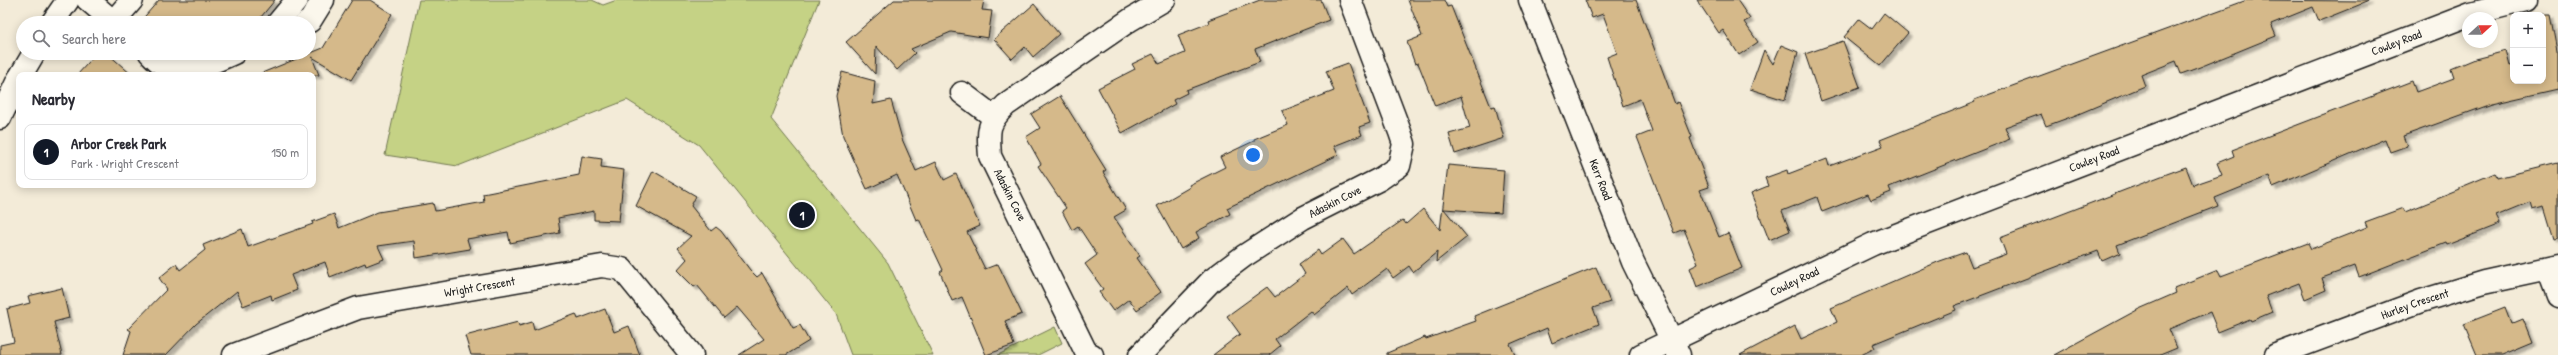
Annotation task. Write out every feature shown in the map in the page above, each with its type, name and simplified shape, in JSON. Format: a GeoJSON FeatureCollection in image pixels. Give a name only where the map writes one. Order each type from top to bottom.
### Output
{"type":"FeatureCollection","features":[{"type":"Feature","properties":{"kind":"street"},"geometry":{"type":"LineString","coordinates":[[57,16],[68,0]]}},
{"type":"Feature","properties":{"kind":"street"},"geometry":{"type":"LineString","coordinates":[[88,0],[107,16]]}},
{"type":"Feature","properties":{"kind":"street"},"geometry":{"type":"LineString","coordinates":[[119,16],[132,0]]}},
{"type":"Feature","properties":{"kind":"street"},"geometry":{"type":"LineString","coordinates":[[284,16],[297,0]]}},
{"type":"Feature","properties":{"kind":"street"},"geometry":{"type":"LineString","coordinates":[[313,16],[323,0]]}},
{"type":"Feature","properties":{"kind":"street"},"geometry":{"type":"LineString","coordinates":[[962,93],[994,116],[1006,105],[1104,38],[1164,0]]}},
{"type":"Feature","properties":{"kind":"street","name":"Adaskin Cove"},"geometry":{"type":"LineString","coordinates":[[1140,355],[1212,280],[1244,256],[1303,218],[1380,179],[1399,166],[1404,144],[1350,0]]}},
{"type":"Feature","properties":{"kind":"street","name":"Kerr Road"},"geometry":{"type":"LineString","coordinates":[[1530,0],[1633,262],[1675,348]]}},
{"type":"Feature","properties":{"kind":"street","name":"Cowley Road"},"geometry":{"type":"LineString","coordinates":[[1641,355],[1675,348],[1873,244],[2468,7],[2526,0]]}},
{"type":"Feature","properties":{"kind":"street"},"geometry":{"type":"LineString","coordinates":[[23,72],[30,60]]}},
{"type":"Feature","properties":{"kind":"street"},"geometry":{"type":"LineString","coordinates":[[158,60],[164,65],[183,69],[208,64],[217,60]]}},
{"type":"Feature","properties":{"kind":"street"},"geometry":{"type":"LineString","coordinates":[[3,103],[16,83]]}},
{"type":"Feature","properties":{"kind":"street","name":"Adaskin Cove"},"geometry":{"type":"LineString","coordinates":[[994,116],[989,126],[990,156],[1086,352],[1092,355]]}},
{"type":"Feature","properties":{"kind":"street","name":"Wright Crescent"},"geometry":{"type":"LineString","coordinates":[[234,355],[358,308],[608,266],[622,269],[692,355]]}},
{"type":"Feature","properties":{"kind":"street"},"geometry":{"type":"LineString","coordinates":[[2553,268],[2558,296]]}},
{"type":"Feature","properties":{"kind":"street","name":"Hurley Crescent"},"geometry":{"type":"LineString","coordinates":[[2276,355],[2421,301],[2484,282],[2553,268]]}},
{"type":"Feature","properties":{"kind":"green space"},"geometry":{"type":"Polygon","coordinates":[[[419,0],[592,0],[603,5],[617,0],[819,0],[771,119],[888,263],[933,355],[851,355],[836,314],[699,145],[627,100],[458,166],[385,155],[419,0]]]}},
{"type":"Feature","properties":{"kind":"green space"},"geometry":{"type":"Polygon","coordinates":[[[1055,327],[1062,343],[1038,355],[998,355],[1055,327]]]}},
{"type":"Feature","properties":{"kind":"building"},"geometry":{"type":"Polygon","coordinates":[[[159,0],[275,0],[262,16],[145,16],[159,0]]]}},
{"type":"Feature","properties":{"kind":"building"},"geometry":{"type":"Polygon","coordinates":[[[352,0],[370,0],[392,14],[351,80],[316,59],[316,51],[323,48],[352,0]]]}},
{"type":"Feature","properties":{"kind":"building"},"geometry":{"type":"Polygon","coordinates":[[[894,0],[984,0],[982,10],[992,11],[988,38],[951,32],[911,49],[915,53],[897,70],[876,46],[875,74],[846,42],[894,0]]]}},
{"type":"Feature","properties":{"kind":"building"},"geometry":{"type":"Polygon","coordinates":[[[1260,0],[1321,0],[1329,20],[1255,49],[1260,62],[1186,90],[1187,93],[1173,100],[1175,104],[1122,133],[1098,88],[1135,69],[1132,64],[1153,54],[1159,64],[1185,53],[1178,35],[1209,23],[1208,20],[1260,0]]]}},
{"type":"Feature","properties":{"kind":"building"},"geometry":{"type":"Polygon","coordinates":[[[1408,0],[1444,0],[1447,7],[1451,6],[1491,107],[1495,106],[1504,138],[1455,154],[1449,134],[1470,128],[1461,96],[1435,106],[1418,63],[1415,64],[1407,42],[1422,36],[1408,0]]]}},
{"type":"Feature","properties":{"kind":"building"},"geometry":{"type":"Polygon","coordinates":[[[1585,0],[1636,0],[1675,104],[1678,102],[1692,137],[1690,138],[1709,187],[1700,190],[1719,237],[1728,233],[1742,268],[1697,287],[1690,268],[1698,264],[1684,229],[1674,233],[1637,137],[1652,131],[1640,99],[1623,106],[1607,57],[1617,53],[1603,14],[1592,18],[1585,0]]]}},
{"type":"Feature","properties":{"kind":"building"},"geometry":{"type":"Polygon","coordinates":[[[1697,0],[1737,0],[1750,19],[1744,22],[1758,42],[1739,55],[1723,30],[1719,33],[1697,0]]]}},
{"type":"Feature","properties":{"kind":"building"},"geometry":{"type":"Polygon","coordinates":[[[2247,0],[2369,1],[2319,21],[2313,7],[2271,24],[2276,36],[2200,67],[2181,74],[2176,61],[2141,75],[2145,86],[2076,115],[2046,126],[2041,114],[2005,127],[2010,139],[1889,187],[1891,192],[1871,200],[1868,194],[1822,212],[1817,197],[1782,211],[1790,231],[1769,240],[1751,193],[1768,186],[1765,178],[1787,170],[1788,174],[1827,159],[1829,166],[1883,146],[1880,140],[1975,102],[1974,100],[2247,0]]]}},
{"type":"Feature","properties":{"kind":"building"},"geometry":{"type":"Polygon","coordinates":[[[1034,4],[1059,34],[1033,57],[1025,47],[1012,59],[994,39],[1034,4]]]}},
{"type":"Feature","properties":{"kind":"building"},"geometry":{"type":"Polygon","coordinates":[[[1884,13],[1908,33],[1880,66],[1844,37],[1859,19],[1872,29],[1884,13]]]}},
{"type":"Feature","properties":{"kind":"building"},"geometry":{"type":"Polygon","coordinates":[[[2546,14],[2551,14],[2558,51],[2558,89],[2492,104],[2403,136],[2407,146],[2390,152],[2385,139],[2273,187],[2269,176],[2215,198],[2218,206],[2117,245],[2120,253],[2102,261],[2098,251],[1954,306],[1956,310],[1873,344],[1875,348],[1861,355],[1740,355],[1795,326],[1801,339],[1837,322],[1831,308],[1940,261],[1966,252],[1972,267],[2006,254],[2000,238],[2186,167],[2193,185],[2222,175],[2217,163],[2234,156],[2232,150],[2412,81],[2416,92],[2454,78],[2451,69],[2475,59],[2506,51],[2510,66],[2510,84],[2546,84],[2546,14]]]}},
{"type":"Feature","properties":{"kind":"building"},"geometry":{"type":"Polygon","coordinates":[[[1843,41],[1860,87],[1821,101],[1805,54],[1843,41]]]}},
{"type":"Feature","properties":{"kind":"building"},"geometry":{"type":"Polygon","coordinates":[[[1781,45],[1798,52],[1785,100],[1750,89],[1764,50],[1773,64],[1781,45]]]}},
{"type":"Feature","properties":{"kind":"building"},"geometry":{"type":"Polygon","coordinates":[[[91,60],[115,60],[129,72],[80,72],[91,60]]]}},
{"type":"Feature","properties":{"kind":"building"},"geometry":{"type":"Polygon","coordinates":[[[294,60],[313,60],[319,75],[316,75],[316,72],[264,72],[294,60]]]}},
{"type":"Feature","properties":{"kind":"building"},"geometry":{"type":"Polygon","coordinates":[[[1348,63],[1370,123],[1359,127],[1362,135],[1334,146],[1338,155],[1227,208],[1230,214],[1196,232],[1199,238],[1181,249],[1157,206],[1190,187],[1189,185],[1225,167],[1220,157],[1254,141],[1254,139],[1288,125],[1282,111],[1334,91],[1326,71],[1348,63]]]}},
{"type":"Feature","properties":{"kind":"building"},"geometry":{"type":"Polygon","coordinates":[[[842,72],[875,81],[873,104],[891,100],[902,139],[916,171],[936,162],[944,180],[956,174],[980,226],[967,232],[985,269],[998,264],[1022,314],[1005,321],[1014,345],[986,355],[962,297],[952,301],[940,272],[943,270],[919,219],[916,220],[897,175],[867,189],[843,136],[836,96],[842,72]]]}},
{"type":"Feature","properties":{"kind":"building"},"geometry":{"type":"Polygon","coordinates":[[[1060,96],[1106,170],[1103,172],[1126,210],[1114,217],[1140,256],[1137,258],[1161,292],[1137,310],[1129,299],[1113,311],[1099,292],[1103,289],[1085,264],[1097,255],[1078,226],[1072,230],[1062,211],[1066,208],[1038,166],[1041,164],[1026,137],[1040,128],[1031,114],[1060,96]]]}},
{"type":"Feature","properties":{"kind":"building"},"geometry":{"type":"Polygon","coordinates":[[[582,156],[602,159],[601,167],[624,170],[619,221],[594,220],[594,211],[558,218],[560,233],[510,243],[508,232],[467,239],[470,249],[416,258],[414,241],[378,246],[384,259],[366,266],[365,263],[330,277],[325,262],[291,275],[297,290],[272,300],[271,295],[243,306],[237,291],[196,324],[166,355],[123,355],[131,331],[128,329],[167,289],[159,278],[176,264],[180,270],[205,250],[203,245],[242,229],[248,247],[313,224],[312,222],[334,214],[339,228],[378,212],[433,203],[435,211],[484,202],[483,194],[579,175],[582,156]]]}},
{"type":"Feature","properties":{"kind":"building"},"geometry":{"type":"Polygon","coordinates":[[[2558,163],[2558,238],[2554,239],[2544,206],[2532,209],[2530,202],[2496,216],[2500,224],[2447,245],[2446,243],[2359,277],[2355,266],[2322,278],[2326,290],[2305,299],[2299,283],[2266,296],[2272,312],[2251,321],[2250,319],[2218,332],[2210,312],[2169,329],[2177,348],[2160,355],[2054,355],[2139,309],[2176,293],[2174,288],[2218,270],[2221,276],[2308,243],[2311,249],[2367,227],[2365,222],[2403,208],[2405,212],[2459,190],[2459,188],[2495,173],[2497,178],[2558,163]]]}},
{"type":"Feature","properties":{"kind":"building"},"geometry":{"type":"Polygon","coordinates":[[[1448,165],[1504,170],[1501,213],[1444,209],[1467,237],[1436,262],[1437,252],[1413,272],[1409,266],[1393,278],[1387,269],[1352,295],[1348,288],[1314,315],[1311,311],[1275,339],[1280,346],[1269,355],[1213,355],[1240,334],[1227,316],[1267,287],[1275,297],[1305,274],[1299,264],[1318,250],[1321,255],[1343,239],[1354,254],[1403,220],[1406,224],[1423,209],[1440,230],[1448,165]]]}},
{"type":"Feature","properties":{"kind":"building"},"geometry":{"type":"Polygon","coordinates":[[[653,171],[696,196],[691,206],[711,231],[716,227],[721,231],[757,277],[762,273],[793,328],[800,325],[809,341],[786,355],[739,355],[764,339],[737,307],[724,318],[697,285],[694,287],[677,270],[687,259],[678,248],[691,236],[636,206],[653,171]]]}},
{"type":"Feature","properties":{"kind":"building"},"geometry":{"type":"Polygon","coordinates":[[[1596,267],[1610,302],[1593,308],[1599,324],[1552,343],[1547,328],[1510,344],[1515,355],[1387,355],[1387,353],[1425,337],[1426,339],[1476,321],[1474,316],[1596,267]]]}},
{"type":"Feature","properties":{"kind":"building"},"geometry":{"type":"Polygon","coordinates":[[[62,288],[69,318],[54,322],[62,355],[0,355],[0,345],[14,342],[7,309],[30,303],[28,296],[62,288]]]}},
{"type":"Feature","properties":{"kind":"building"},"geometry":{"type":"Polygon","coordinates":[[[2505,308],[2511,324],[2523,319],[2532,342],[2501,355],[2477,355],[2464,324],[2505,308]]]}},
{"type":"Feature","properties":{"kind":"building"},"geometry":{"type":"Polygon","coordinates":[[[605,309],[614,332],[629,326],[640,355],[471,355],[465,336],[518,322],[519,326],[532,322],[534,330],[576,314],[578,319],[605,309]]]}},
{"type":"Feature","properties":{"kind":"place","name":"Arbor Creek Park"},"geometry":{"type":"Point","coordinates":[802,215]}}]}
